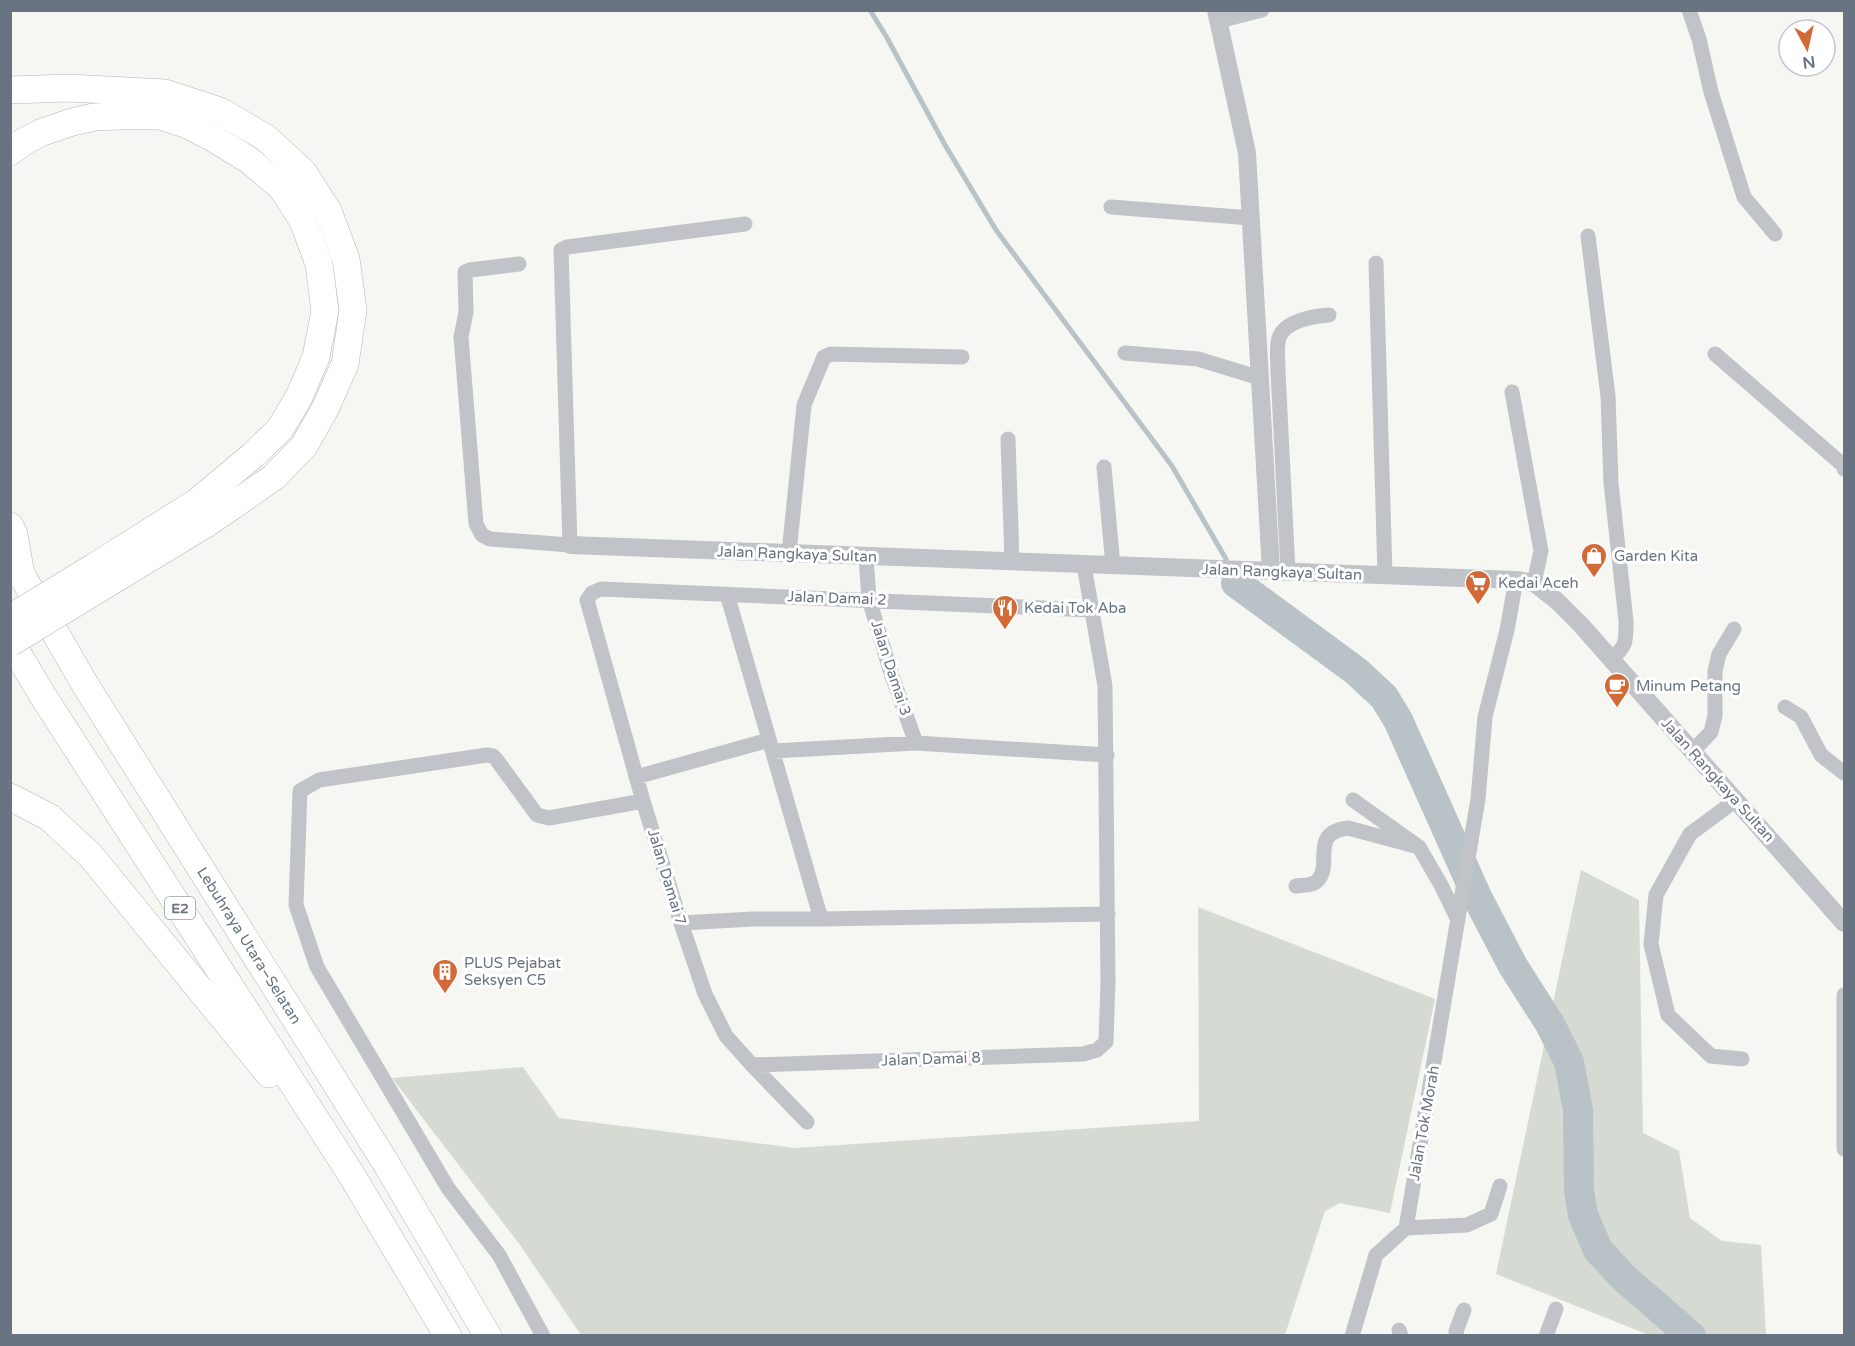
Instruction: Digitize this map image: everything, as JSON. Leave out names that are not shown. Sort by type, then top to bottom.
[{"type":"highway","points":[[10,90],[69,88],[165,93],[220,111],[266,138],[303,172],[328,211],[345,259],[353,310],[345,364],[325,409],[304,446],[274,477],[209,522],[10,618]]},
{"type":"highway","points":[[10,152],[40,133],[94,117],[160,116],[188,125],[249,160],[282,188],[303,220],[319,264],[325,311],[316,357],[299,397],[280,429],[197,502],[10,642]]},
{"type":"highway","name":"Lebuhraya Utara–Selatan","points":[[10,526],[14,535],[15,562],[86,686],[384,1160],[488,1335]]},
{"type":"highway","name":"E2","points":[[10,642],[351,1174],[448,1335]]},
{"type":"highway","points":[[10,797],[49,817],[91,856],[351,1174]]},
{"type":"street","points":[[1262,10],[1217,16],[1247,153],[1260,378],[1279,572]]},
{"type":"street","points":[[1689,10],[1699,39],[1711,92],[1744,197],[1775,234]]},
{"type":"street","points":[[1111,207],[1251,218]]},
{"type":"street","points":[[519,264],[465,272],[466,312],[461,337],[476,524],[482,535],[490,539],[570,545],[561,250],[567,247],[746,224]]},
{"type":"street","points":[[1588,236],[1608,396],[1611,483],[1626,621],[1626,642],[1622,650],[1611,659]]},
{"type":"street","points":[[1376,263],[1385,575]]},
{"type":"street","points":[[1279,572],[1279,336],[1283,330],[1309,317],[1329,315]]},
{"type":"street","points":[[1125,353],[1198,359],[1260,378]]},
{"type":"street","points":[[789,554],[804,405],[824,357],[831,354],[962,357]]},
{"type":"street","points":[[1715,354],[1845,469]]},
{"type":"street","points":[[1512,392],[1541,551],[1534,582]]},
{"type":"street","points":[[1008,439],[1012,562]]},
{"type":"street","points":[[1104,467],[1113,566]]},
{"type":"street","name":"Jalan Rangkaya Sultan","points":[[570,545],[1534,582],[1557,601],[1611,659],[1845,923]]},
{"type":"street","name":"Jalan Damai 3","points":[[866,557],[869,600],[891,674],[916,742]]},
{"type":"street","points":[[681,924],[753,919],[1108,914],[1105,686],[1084,565]]},
{"type":"street","name":"Jalan Tok Morah","points":[[1406,1228],[1478,799],[1485,717],[1503,646],[1516,580]]},
{"type":"street","name":"Jalan Damai 2","points":[[587,600],[592,593],[601,589],[1091,610]]},
{"type":"street","points":[[727,594],[821,919]]},
{"type":"street","name":"Jalan Damai 7","points":[[587,600],[643,801],[705,994],[726,1036],[807,1122]]},
{"type":"street","points":[[1693,751],[1711,732],[1714,716],[1715,671],[1719,654],[1734,629]]},
{"type":"street","points":[[1785,707],[1801,717],[1821,755],[1845,773]]},
{"type":"street","points":[[636,777],[771,746],[916,742],[1107,755]]},
{"type":"street","points":[[543,1335],[499,1255],[448,1188],[317,967],[296,905],[300,791],[319,780],[487,755],[496,759],[537,815],[549,818],[643,801]]},
{"type":"street","points":[[1353,800],[1419,847],[1458,920]]},
{"type":"street","points":[[1737,800],[1690,834],[1656,895],[1651,944],[1668,1015],[1711,1056],[1742,1059]]},
{"type":"street","points":[[1296,886],[1311,885],[1319,879],[1325,846],[1329,835],[1337,829],[1348,828],[1419,847]]},
{"type":"street","name":"Jalan Damai 8","points":[[752,1065],[1083,1054],[1097,1050],[1106,1042],[1108,914]]},
{"type":"street","points":[[1845,995],[1843,998],[1845,1149]]},
{"type":"street","points":[[1352,1335],[1376,1255],[1406,1228],[1467,1225],[1491,1214],[1500,1186]]},
{"type":"street","points":[[1546,1335],[1556,1309]]},
{"type":"street","points":[[1457,1335],[1456,1331],[1464,1310]]},
{"type":"shaded area","points":[[1581,870],[1639,900],[1643,1133],[1679,1151],[1690,1218],[1722,1241],[1761,1245],[1766,1335],[1649,1335],[1496,1274]]},
{"type":"shaded area","points":[[1198,907],[1435,999],[1390,1213],[1340,1203],[1325,1211],[1285,1335],[581,1335],[520,1245],[392,1078],[523,1067],[559,1118],[795,1148],[1199,1121]]},
{"type":"waterway","points":[[870,10],[945,145],[996,230],[1172,466],[1226,559]]},
{"type":"waterway","points":[[1236,583],[1356,671],[1384,697],[1398,720],[1478,899],[1513,966],[1550,1024],[1569,1062],[1578,1110],[1579,1191],[1583,1215],[1598,1250],[1624,1278],[1691,1336]]},
{"type":"place","name":"Garden Kita","points":[[1594,579]]},
{"type":"place","name":"Kedai Aceh","points":[[1478,606]]},
{"type":"place","name":"Kedai Tok Aba","points":[[1005,631]]},
{"type":"place","name":"Minum Petang","points":[[1617,709]]},
{"type":"place","name":"PLUS Pejabat Seksyen C5","points":[[445,995]]}]
